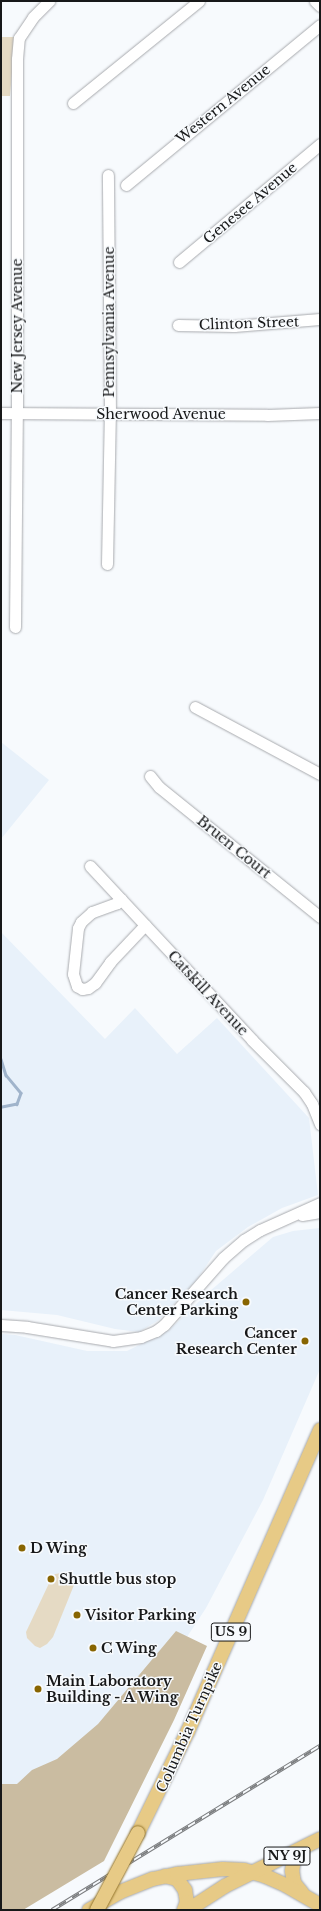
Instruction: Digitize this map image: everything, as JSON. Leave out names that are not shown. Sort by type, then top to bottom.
[{"type":"main road","name":"Columbia Turnpike","points":[[97,1910],[138,1833],[185,1737],[320,1430]]},
{"type":"main road","name":"NY 9J","points":[[254,1872],[305,1848],[320,1839]]},
{"type":"main road","points":[[305,1848],[294,1860],[292,1872],[294,1883],[306,1897]]},
{"type":"main road","points":[[88,1910],[131,1887],[165,1876],[224,1869],[254,1872],[276,1880],[320,1905]]},
{"type":"main road","points":[[188,1910],[225,1886],[254,1872]]},
{"type":"main road","points":[[165,1876],[177,1879],[185,1890],[187,1902],[184,1910]]},
{"type":"street","name":"New Jersey Avenue","points":[[15,627],[17,413],[17,59],[19,38],[26,27],[49,1]]},
{"type":"street","points":[[73,103],[199,1]]},
{"type":"street","points":[[315,1],[320,6]]},
{"type":"street","name":"Western Avenue","points":[[126,185],[320,25]]},
{"type":"street","name":"Genesee Avenue","points":[[179,262],[320,144]]},
{"type":"street","name":"Pennsylvania Avenue","points":[[107,564],[110,414],[108,175]]},
{"type":"street","name":"Clinton Street","points":[[178,325],[234,326],[320,319]]},
{"type":"street","name":"Sherwood Avenue","points":[[1,413],[267,415],[320,412]]},
{"type":"street","points":[[195,707],[320,774]]},
{"type":"street","name":"Bruen Court","points":[[150,776],[159,787],[320,917]]},
{"type":"street","name":"Catskill Avenue","points":[[90,866],[252,1040],[304,1092],[312,1104],[320,1124]]},
{"type":"street","points":[[121,900],[110,906],[92,912],[81,922],[78,928],[73,974],[77,986],[82,989],[88,988],[95,983],[110,962],[145,926]]},
{"type":"street","points":[[1,1324],[113,1341],[141,1337],[156,1331],[164,1325],[219,1263],[244,1240],[260,1230],[320,1203]]},
{"type":"street","points":[[288,1218],[320,1212]]},
{"type":"shaded area","points":[[1,37],[15,37],[10,96],[1,96]]},
{"type":"shaded area","points":[[1,742],[49,780],[1,839]]},
{"type":"shaded area","points":[[1,932],[105,1039],[135,1008],[177,1054],[217,1018],[309,1118],[318,1195],[282,1208],[248,1227],[216,1251],[198,1278],[159,1320],[139,1332],[115,1329],[57,1315],[1,1310]]},
{"type":"shaded area","points":[[320,1228],[320,1369],[263,1500],[206,1608],[86,1791],[1,1855],[1,1334],[15,1335],[87,1351],[127,1351],[169,1330],[210,1291],[273,1237],[293,1231]]},
{"type":"shaded area","points":[[55,1574],[67,1574],[72,1578],[74,1585],[53,1637],[47,1644],[40,1648],[35,1646],[27,1638],[26,1632],[52,1577]]},
{"type":"shaded area","points":[[176,1631],[207,1646],[174,1720],[104,1861],[23,1910],[1,1910],[1,1784],[17,1784],[32,1770],[57,1759],[98,1724]]},
{"type":"waterway","points":[[1,1059],[6,1075],[21,1093],[17,1104],[1,1107]]},
{"type":"railway","points":[[52,1910],[320,1746]]},
{"type":"place","name":"Cancer Research Center Parking","points":[[246,1302]]},
{"type":"place","name":"Cancer Research Center","points":[[305,1341]]},
{"type":"place","name":"D Wing","points":[[22,1548]]},
{"type":"place","name":"Shuttle bus stop","points":[[51,1579]]},
{"type":"place","name":"Visitor Parking","points":[[77,1615]]},
{"type":"place","name":"C Wing","points":[[93,1648]]},
{"type":"place","name":"Main Laboratory Building - A Wing","points":[[38,1689]]}]
